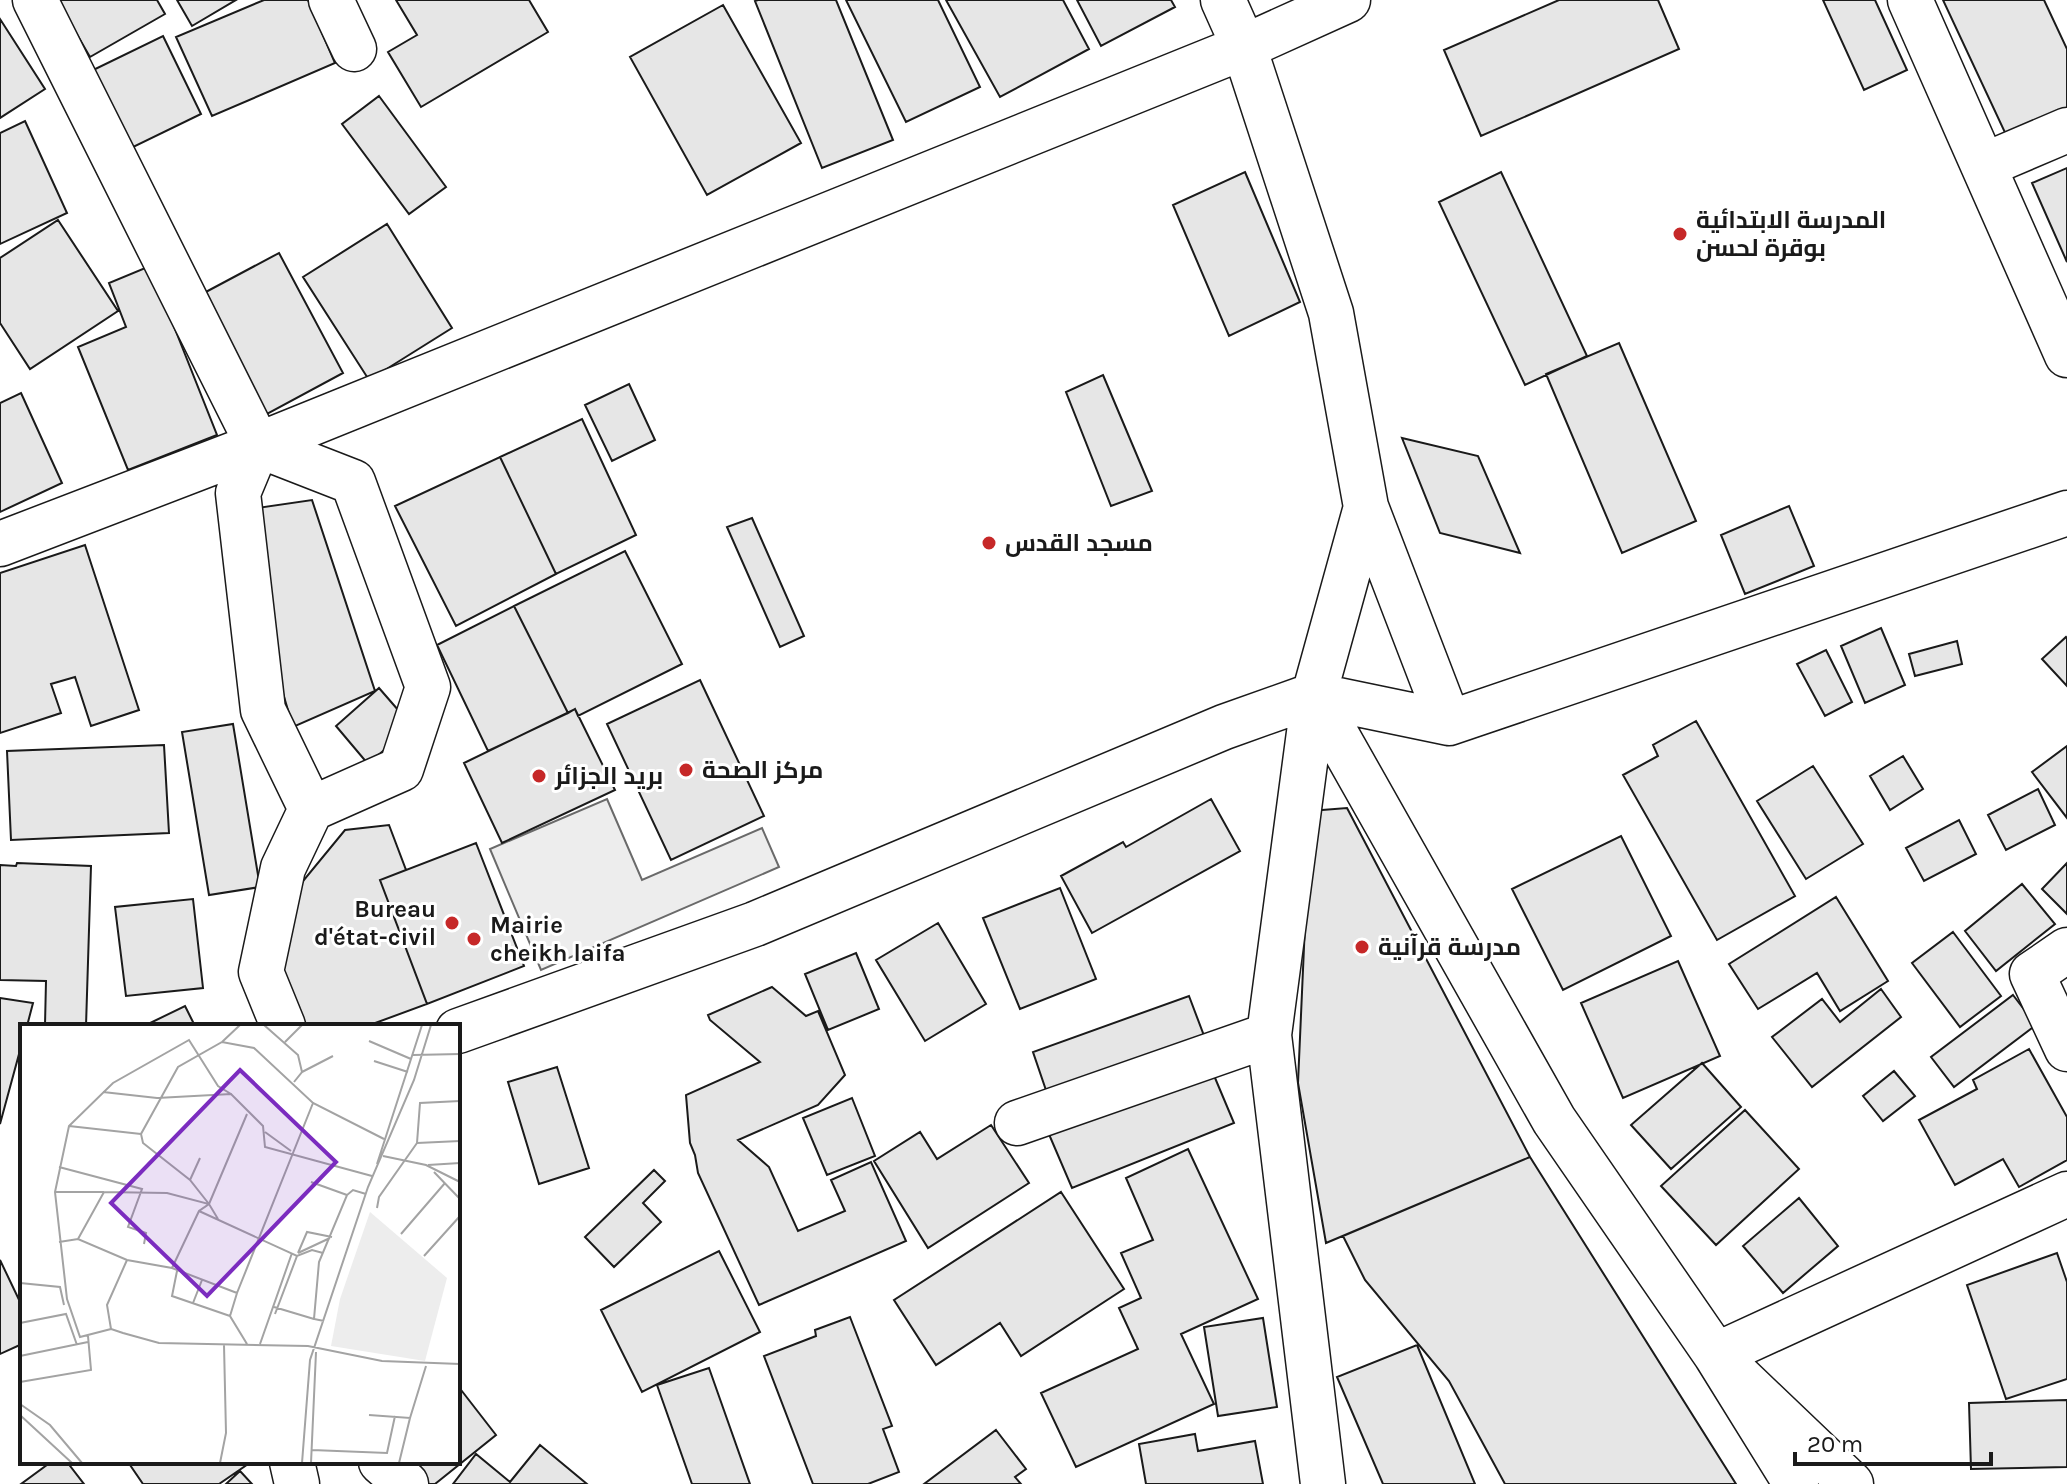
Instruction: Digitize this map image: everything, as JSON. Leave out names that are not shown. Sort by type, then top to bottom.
[{"type":"street","points":[[35,0],[258,445],[353,482],[428,687],[401,769],[311,809],[283,868],[261,972],[282,1024]]},
{"type":"street","points":[[331,0],[354,49]]},
{"type":"street","points":[[1223,0],[1244,47],[1331,313],[1366,507],[1449,723]]},
{"type":"street","points":[[0,544],[258,445],[1244,47],[1348,0]]},
{"type":"street","points":[[1910,0],[2067,355]]},
{"type":"street","points":[[1985,165],[2067,130]]},
{"type":"street","points":[[258,445],[238,493],[263,710],[311,809]]},
{"type":"street","points":[[1323,1484],[1269,1035],[1314,695],[1366,507]]},
{"type":"street","points":[[460,1030],[755,924],[1224,727],[1314,695],[1449,723],[2067,513]]},
{"type":"street","points":[[1314,695],[1554,1120],[1716,1355],[1796,1484]]},
{"type":"street","points":[[2067,950],[2032,974],[2067,1049]]},
{"type":"street","points":[[1017,1123],[1269,1035]]},
{"type":"street","points":[[1716,1355],[2067,1194]]},
{"type":"street","points":[[1716,1355],[1851,1484]]},
{"type":"street","points":[[292,1464],[297,1484]]},
{"type":"street","points":[[383,1464],[406,1484]]},
{"type":"shaded area","points":[[607,799],[642,880],[762,828],[779,867],[541,970],[490,849]]},
{"type":"building","points":[[57,0],[157,0],[165,14],[90,57]]},
{"type":"building","points":[[177,0],[236,0],[192,26]]},
{"type":"building","points":[[264,0],[308,0],[335,63],[212,116],[176,37]]},
{"type":"building","points":[[396,0],[529,0],[548,32],[421,107],[388,52],[417,35]]},
{"type":"building","points":[[836,0],[893,140],[822,168],[755,1]]},
{"type":"building","points":[[846,0],[938,0],[980,87],[906,122]]},
{"type":"building","points":[[946,0],[1063,0],[1089,49],[1000,97]]},
{"type":"building","points":[[1077,0],[1171,0],[1175,7],[1101,46]]},
{"type":"building","points":[[1559,0],[1658,0],[1679,49],[1481,136],[1444,50]]},
{"type":"building","points":[[1823,0],[1875,0],[1907,70],[1864,90]]},
{"type":"building","points":[[1943,0],[2044,0],[2067,49],[2067,112],[2008,139]]},
{"type":"building","points":[[723,5],[801,143],[707,195],[630,57]]},
{"type":"building","points":[[0,19],[45,89],[0,118]]},
{"type":"building","points":[[163,36],[201,114],[125,151],[87,73]]},
{"type":"building","points":[[379,96],[446,187],[409,214],[342,124]]},
{"type":"building","points":[[25,121],[67,213],[0,244],[0,133]]},
{"type":"building","points":[[2067,168],[2067,262],[2032,183]]},
{"type":"building","points":[[1245,172],[1300,302],[1229,336],[1173,205]]},
{"type":"building","points":[[1501,172],[1587,356],[1525,385],[1439,202]]},
{"type":"building","points":[[58,220],[118,311],[30,369],[0,323],[0,258]]},
{"type":"building","points":[[387,224],[452,328],[369,380],[303,277]]},
{"type":"building","points":[[279,253],[343,373],[267,414],[202,294]]},
{"type":"building","points":[[150,266],[217,435],[128,470],[78,347],[126,327],[109,283]]},
{"type":"building","points":[[1619,343],[1696,521],[1622,553],[1546,374]]},
{"type":"building","points":[[1103,375],[1152,491],[1111,506],[1066,392]]},
{"type":"building","points":[[629,384],[655,440],[612,461],[585,405]]},
{"type":"building","points":[[21,393],[62,483],[0,512],[0,403]]},
{"type":"building","points":[[582,419],[636,535],[556,574],[500,457]]},
{"type":"building","points":[[1402,438],[1478,456],[1520,553],[1440,533]]},
{"type":"building","points":[[500,457],[556,574],[456,626],[395,506]]},
{"type":"building","points":[[312,500],[375,691],[293,727],[263,626],[257,508]]},
{"type":"building","points":[[1789,506],[1814,566],[1745,594],[1721,535]]},
{"type":"building","points":[[752,518],[804,636],[780,647],[727,527]]},
{"type":"building","points":[[85,545],[139,710],[91,726],[75,677],[51,684],[61,713],[0,733],[0,573]]},
{"type":"building","points":[[625,551],[682,664],[578,716],[575,709],[568,713],[514,606]]},
{"type":"building","points":[[514,606],[568,713],[488,751],[437,645]]},
{"type":"building","points":[[1881,628],[1905,685],[1865,703],[1841,646]]},
{"type":"building","points":[[2067,638],[2067,686],[2042,659]]},
{"type":"building","points":[[1957,641],[1962,664],[1915,676],[1909,654]]},
{"type":"building","points":[[1826,650],[1852,702],[1825,716],[1797,664]]},
{"type":"building","name":"مركز الصحة","points":[[700,680],[764,816],[671,860],[607,724]]},
{"type":"building","points":[[379,688],[412,726],[368,764],[336,726]]},
{"type":"building","name":"بريد الجزائر","points":[[575,709],[615,790],[502,843],[464,763]]},
{"type":"building","points":[[1696,721],[1795,896],[1717,940],[1623,775],[1658,756],[1653,745]]},
{"type":"building","points":[[233,724],[260,887],[209,895],[182,732]]},
{"type":"building","points":[[164,745],[169,833],[11,840],[7,751]]},
{"type":"building","points":[[2067,746],[2067,818],[2032,772]]},
{"type":"building","points":[[1903,756],[1923,789],[1890,810],[1870,776]]},
{"type":"building","points":[[1813,766],[1863,844],[1806,879],[1757,801]]},
{"type":"building","points":[[2038,789],[2055,825],[2006,850],[1988,815]]},
{"type":"building","points":[[1211,799],[1240,851],[1092,933],[1061,876],[1123,842],[1126,847]]},
{"type":"building","name":"مدرسة قرآنية","points":[[1347,808],[1530,1157],[1326,1243],[1298,1083],[1310,811]]},
{"type":"building","points":[[1959,820],[1976,854],[1924,881],[1906,848]]},
{"type":"building","points":[[389,825],[406,870],[380,880],[427,1004],[372,1024],[295,1024],[281,991],[280,909],[345,830]]},
{"type":"building","points":[[1621,836],[1671,936],[1563,990],[1512,889]]},
{"type":"building","name":"Bureau d'état-civil","points":[[476,843],[524,966],[427,1004],[380,880]]},
{"type":"building","points":[[17,863],[91,866],[86,1024],[45,1024],[46,981],[0,980],[0,865],[16,866]]},
{"type":"building","points":[[2067,863],[2067,914],[2042,889]]},
{"type":"building","points":[[2022,884],[2055,924],[1996,971],[1965,931]]},
{"type":"building","points":[[1060,888],[1096,979],[1020,1009],[983,918]]},
{"type":"building","points":[[1836,897],[1888,981],[1840,1011],[1817,973],[1758,1009],[1729,964]]},
{"type":"building","points":[[193,899],[203,988],[126,996],[115,907]]},
{"type":"building","points":[[938,923],[986,1004],[925,1041],[876,960]]},
{"type":"building","points":[[1953,932],[2001,996],[1960,1027],[1912,963]]},
{"type":"building","points":[[856,953],[879,1009],[828,1030],[805,974]]},
{"type":"building","points":[[1678,961],[1720,1056],[1623,1098],[1581,1003]]},
{"type":"building","points":[[772,987],[806,1016],[818,1011],[845,1075],[818,1105],[738,1140],[769,1167],[798,1231],[845,1211],[831,1180],[871,1162],[906,1241],[759,1305],[698,1173],[690,1143],[686,1095],[760,1062],[708,1015]]},
{"type":"building","points":[[1881,989],[1901,1017],[1812,1087],[1772,1037],[1822,999],[1840,1022]]},
{"type":"building","points":[[2013,995],[2036,1025],[1954,1087],[1931,1057]]},
{"type":"building","points":[[1189,996],[1206,1041],[1049,1099],[1033,1052]]},
{"type":"building","points":[[0,998],[33,1003],[28,1024],[20,1024],[20,1050],[0,1124]]},
{"type":"building","points":[[185,1006],[194,1024],[148,1024]]},
{"type":"building","points":[[2029,1049],[2067,1117],[2067,1160],[2019,1187],[2003,1159],[1955,1185],[1919,1120],[1977,1089],[1973,1080]]},
{"type":"building","points":[[1702,1063],[1741,1107],[1671,1169],[1631,1125]]},
{"type":"building","points":[[1210,1066],[1234,1123],[1072,1188],[1048,1132]]},
{"type":"building","points":[[557,1067],[589,1168],[539,1184],[508,1082]]},
{"type":"building","points":[[1894,1071],[1915,1096],[1883,1121],[1863,1096]]},
{"type":"building","points":[[852,1098],[875,1156],[827,1175],[803,1118]]},
{"type":"building","points":[[1745,1110],[1799,1169],[1716,1245],[1661,1186]]},
{"type":"building","points":[[991,1125],[1029,1183],[928,1248],[874,1161],[920,1132],[937,1159]]},
{"type":"building","points":[[1188,1149],[1258,1299],[1181,1334],[1214,1404],[1076,1467],[1041,1393],[1138,1349],[1119,1308],[1141,1298],[1121,1253],[1153,1240],[1126,1178]]},
{"type":"building","points":[[1530,1157],[1736,1484],[1505,1484],[1449,1381],[1365,1280],[1343,1236]]},
{"type":"building","points":[[654,1170],[665,1181],[643,1203],[661,1222],[614,1267],[585,1237]]},
{"type":"building","points":[[1061,1192],[1124,1289],[1021,1356],[1000,1323],[936,1365],[894,1300]]},
{"type":"building","points":[[1799,1198],[1838,1246],[1783,1293],[1743,1246]]},
{"type":"building","points":[[719,1251],[760,1332],[642,1392],[601,1310]]},
{"type":"building","points":[[2057,1253],[2067,1282],[2067,1379],[2006,1399],[1967,1285]]},
{"type":"building","points":[[0,1260],[20,1302],[20,1345],[0,1354]]},
{"type":"building","points":[[850,1317],[892,1426],[883,1429],[899,1472],[868,1484],[813,1484],[764,1356],[816,1336],[815,1330]]},
{"type":"building","points":[[1263,1318],[1277,1407],[1218,1416],[1204,1327]]},
{"type":"building","points":[[1417,1345],[1475,1484],[1383,1484],[1337,1377]]},
{"type":"building","points":[[709,1368],[750,1484],[692,1484],[657,1385]]},
{"type":"building","points":[[460,1389],[496,1435],[460,1464]]},
{"type":"building","points":[[2067,1400],[2067,1467],[1971,1469],[1969,1403]]},
{"type":"building","points":[[996,1430],[1026,1469],[1015,1477],[1021,1484],[924,1484]]},
{"type":"building","points":[[1195,1434],[1198,1451],[1255,1441],[1263,1484],[1146,1484],[1139,1444]]},
{"type":"building","points":[[540,1445],[587,1484],[453,1484],[476,1454],[510,1482]]},
{"type":"building","points":[[48,1464],[69,1464],[84,1484],[21,1484]]},
{"type":"building","points":[[129,1464],[248,1464],[219,1484],[143,1484]]},
{"type":"building","points":[[408,1464],[460,1464],[435,1484],[424,1484]]},
{"type":"building","points":[[240,1471],[252,1484],[226,1484]]},
{"type":"place","name":"المدرسة الابتدائية بوقرة لحسن","points":[[1680,234]]},
{"type":"place","name":"مسجد القدس","points":[[989,543]]},
{"type":"place","name":"مركز الصحة","points":[[686,770]]},
{"type":"place","name":"بريد الجزائر","points":[[539,776]]},
{"type":"place","name":"Bureau d'état-civil","points":[[452,923]]},
{"type":"place","name":"Mairie cheikh laifa","points":[[474,939]]},
{"type":"place","name":"مدرسة قرآنية","points":[[1362,947]]}]
